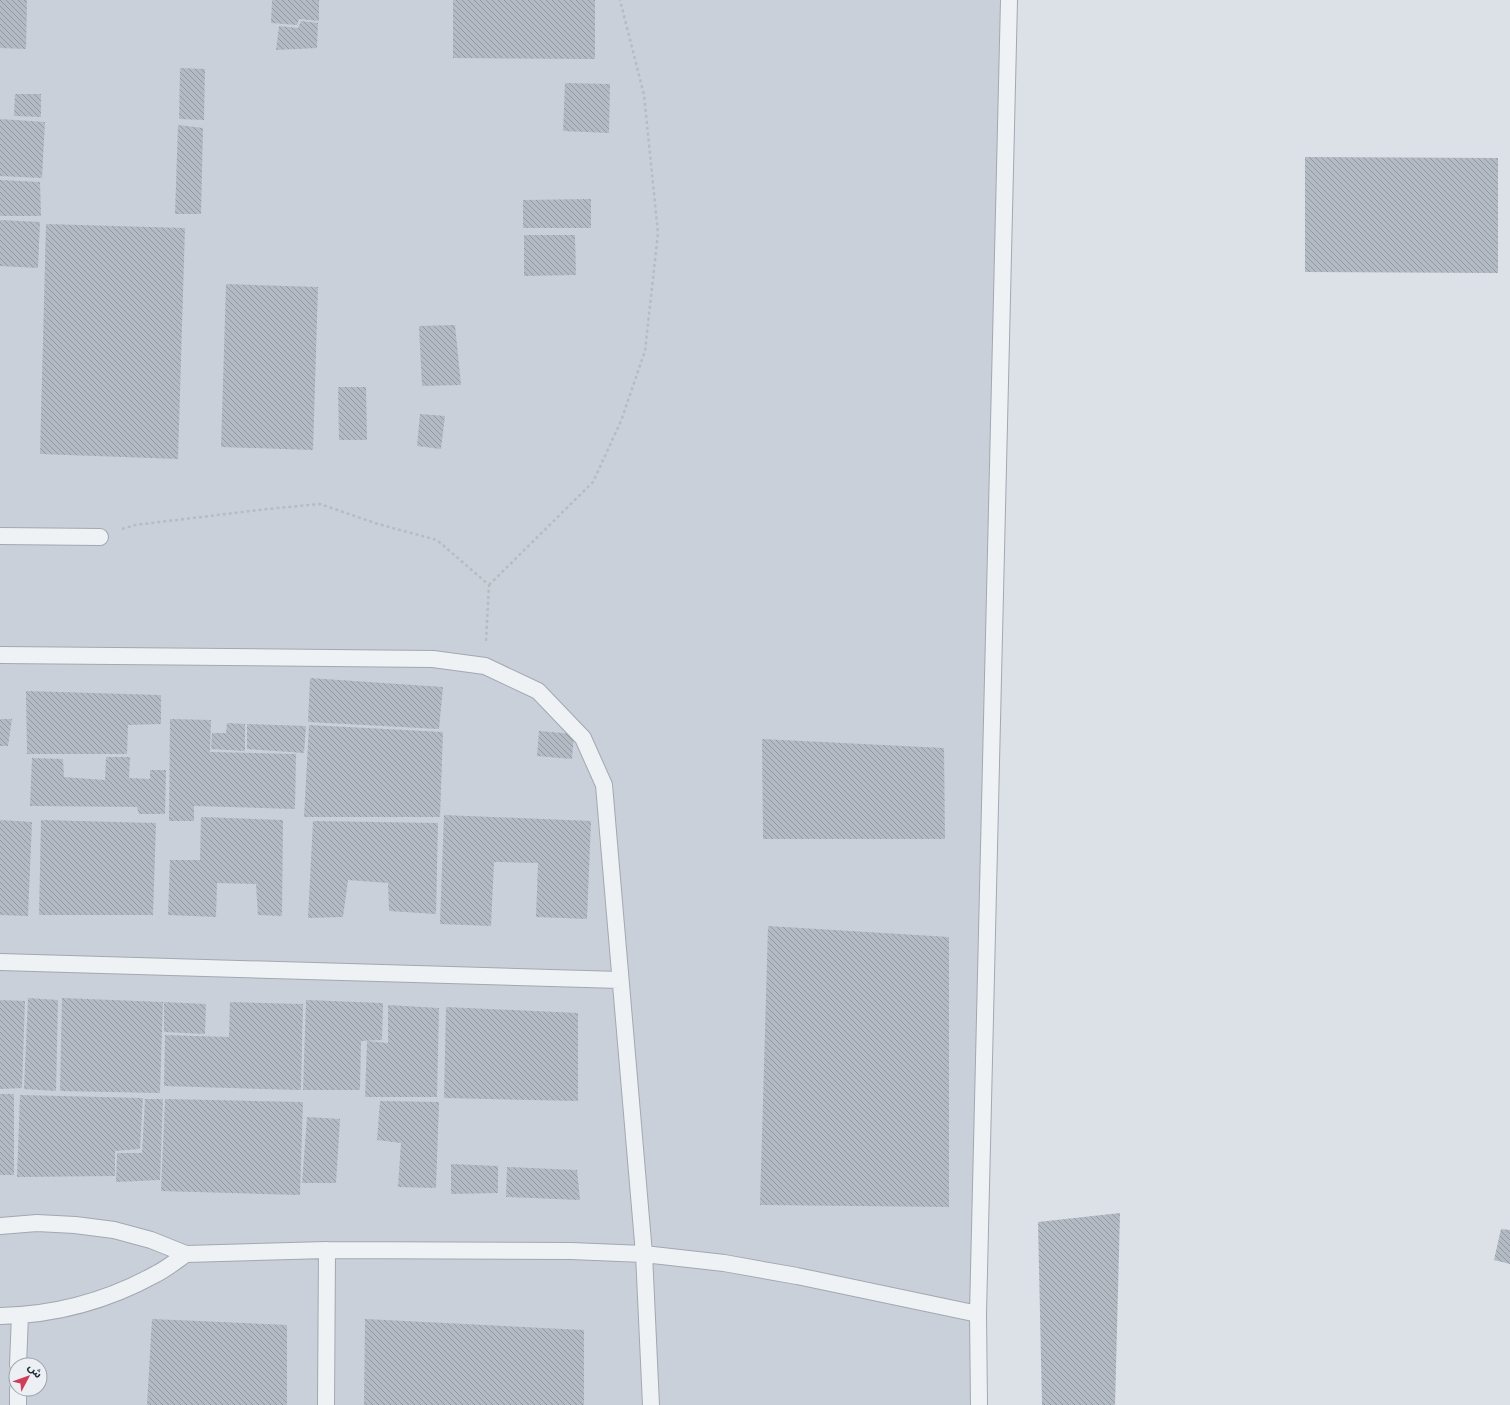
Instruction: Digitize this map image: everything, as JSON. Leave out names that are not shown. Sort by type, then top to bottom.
[{"type":"lane","points":[[979,1405],[978,1314],[1008,0]]},
{"type":"lane","points":[[0,536],[100,537]]},
{"type":"lane","points":[[0,655],[433,659],[485,666],[538,691],[583,738],[604,785],[644,1254],[651,1405]]},
{"type":"lane","points":[[0,962],[620,980]]},
{"type":"lane","points":[[0,1226],[37,1223],[76,1225],[114,1230],[151,1240],[186,1254],[328,1250],[563,1251],[644,1254],[739,1266],[798,1276],[978,1314]]},
{"type":"lane","points":[[326,1405],[328,1250]]},
{"type":"lane","points":[[0,1316],[55,1311],[90,1303],[124,1290],[157,1274],[186,1254]]},
{"type":"lane","points":[[18,1357],[20,1315]]},
{"type":"path","points":[[485,666],[489,585],[593,482],[621,421],[645,351],[658,233],[644,95],[620,0]]},
{"type":"path","points":[[100,537],[135,525],[320,504],[378,524],[437,540],[489,585]]},
{"type":"shaded area","points":[[0,0],[1008,0],[975,1405],[0,1405]]},
{"type":"building","points":[[0,0],[27,0],[26,49],[0,48]]},
{"type":"building","points":[[272,0],[319,0],[319,21],[299,19],[297,25],[271,23]]},
{"type":"building","points":[[453,0],[595,0],[595,59],[453,58]]},
{"type":"building","points":[[301,21],[318,23],[317,48],[276,50],[279,26],[298,28]]},
{"type":"building","points":[[180,68],[205,69],[204,120],[179,119]]},
{"type":"building","points":[[565,83],[610,84],[609,133],[563,131]]},
{"type":"building","points":[[15,94],[41,94],[41,117],[14,116]]},
{"type":"building","points":[[0,119],[45,122],[42,178],[0,176]]},
{"type":"building","points":[[178,125],[203,128],[201,214],[175,214]]},
{"type":"building","points":[[1305,157],[1498,158],[1498,273],[1305,272]]},
{"type":"building","points":[[0,180],[40,182],[41,216],[0,216]]},
{"type":"building","points":[[591,199],[591,228],[523,228],[523,200]]},
{"type":"building","points":[[0,220],[40,222],[38,268],[0,266]]},
{"type":"building","points":[[46,224],[185,228],[178,459],[40,454]]},
{"type":"building","points":[[524,235],[575,235],[576,275],[524,276]]},
{"type":"building","points":[[226,284],[318,287],[313,450],[221,447]]},
{"type":"building","points":[[455,325],[461,385],[422,386],[419,326]]},
{"type":"building","points":[[338,387],[366,387],[367,440],[339,440]]},
{"type":"building","points":[[420,414],[445,416],[441,449],[417,446]]},
{"type":"building","points":[[310,678],[443,687],[439,729],[308,722]]},
{"type":"building","points":[[26,691],[161,695],[161,724],[128,725],[127,754],[27,754]]},
{"type":"building","points":[[0,719],[12,719],[8,746],[0,746]]},
{"type":"building","points":[[170,719],[211,720],[210,752],[296,754],[295,809],[194,806],[194,821],[169,821]]},
{"type":"building","points":[[227,723],[245,724],[245,751],[211,749],[212,733],[226,733]]},
{"type":"building","points":[[247,724],[306,726],[304,753],[247,749]]},
{"type":"building","points":[[309,725],[443,732],[440,817],[304,817]]},
{"type":"building","points":[[539,731],[574,734],[572,759],[537,756]]},
{"type":"building","points":[[762,739],[944,748],[945,839],[763,839]]},
{"type":"building","points":[[106,757],[130,757],[129,778],[150,779],[150,770],[166,770],[165,814],[139,814],[137,807],[30,806],[32,758],[63,759],[64,777],[105,780]]},
{"type":"building","points":[[444,815],[591,821],[587,919],[536,917],[538,863],[494,862],[491,926],[440,924]]},
{"type":"building","points":[[201,817],[283,820],[282,916],[258,915],[256,884],[217,883],[216,917],[168,915],[170,860],[200,860]]},
{"type":"building","points":[[0,820],[32,822],[28,916],[0,915]]},
{"type":"building","points":[[41,820],[156,823],[153,915],[39,915]]},
{"type":"building","points":[[313,821],[438,823],[436,914],[389,911],[388,883],[348,880],[343,917],[308,918]]},
{"type":"building","points":[[768,926],[949,937],[949,1207],[760,1205]]},
{"type":"building","points":[[28,998],[58,1000],[56,1091],[24,1089]]},
{"type":"building","points":[[62,998],[163,1002],[160,1093],[60,1091]]},
{"type":"building","points":[[0,1000],[25,1001],[22,1088],[0,1089]]},
{"type":"building","points":[[306,1000],[383,1003],[382,1040],[361,1041],[360,1090],[303,1090]]},
{"type":"building","points":[[164,1002],[206,1004],[205,1034],[164,1032]]},
{"type":"building","points":[[230,1002],[303,1004],[301,1090],[164,1086],[165,1035],[229,1037]]},
{"type":"building","points":[[388,1005],[439,1008],[437,1097],[365,1097],[367,1041],[388,1043]]},
{"type":"building","points":[[446,1007],[578,1013],[578,1101],[444,1098]]},
{"type":"building","points":[[0,1094],[14,1094],[14,1175],[0,1175]]},
{"type":"building","points":[[20,1095],[143,1098],[140,1149],[115,1151],[115,1176],[17,1177]]},
{"type":"building","points":[[145,1099],[163,1099],[160,1180],[116,1182],[117,1153],[142,1153]]},
{"type":"building","points":[[165,1099],[303,1102],[300,1195],[161,1191]]},
{"type":"building","points":[[380,1101],[439,1102],[436,1188],[398,1187],[401,1143],[377,1140]]},
{"type":"building","points":[[307,1117],[340,1119],[336,1183],[302,1183]]},
{"type":"building","points":[[451,1164],[498,1166],[498,1193],[451,1194]]},
{"type":"building","points":[[507,1167],[577,1170],[580,1200],[506,1197]]},
{"type":"building","points":[[1120,1213],[1115,1405],[1042,1405],[1038,1222]]},
{"type":"building","points":[[1501,1229],[1510,1230],[1510,1264],[1494,1260]]},
{"type":"building","points":[[152,1319],[287,1325],[287,1405],[147,1405]]},
{"type":"building","points":[[365,1319],[584,1330],[584,1405],[364,1405]]}]
